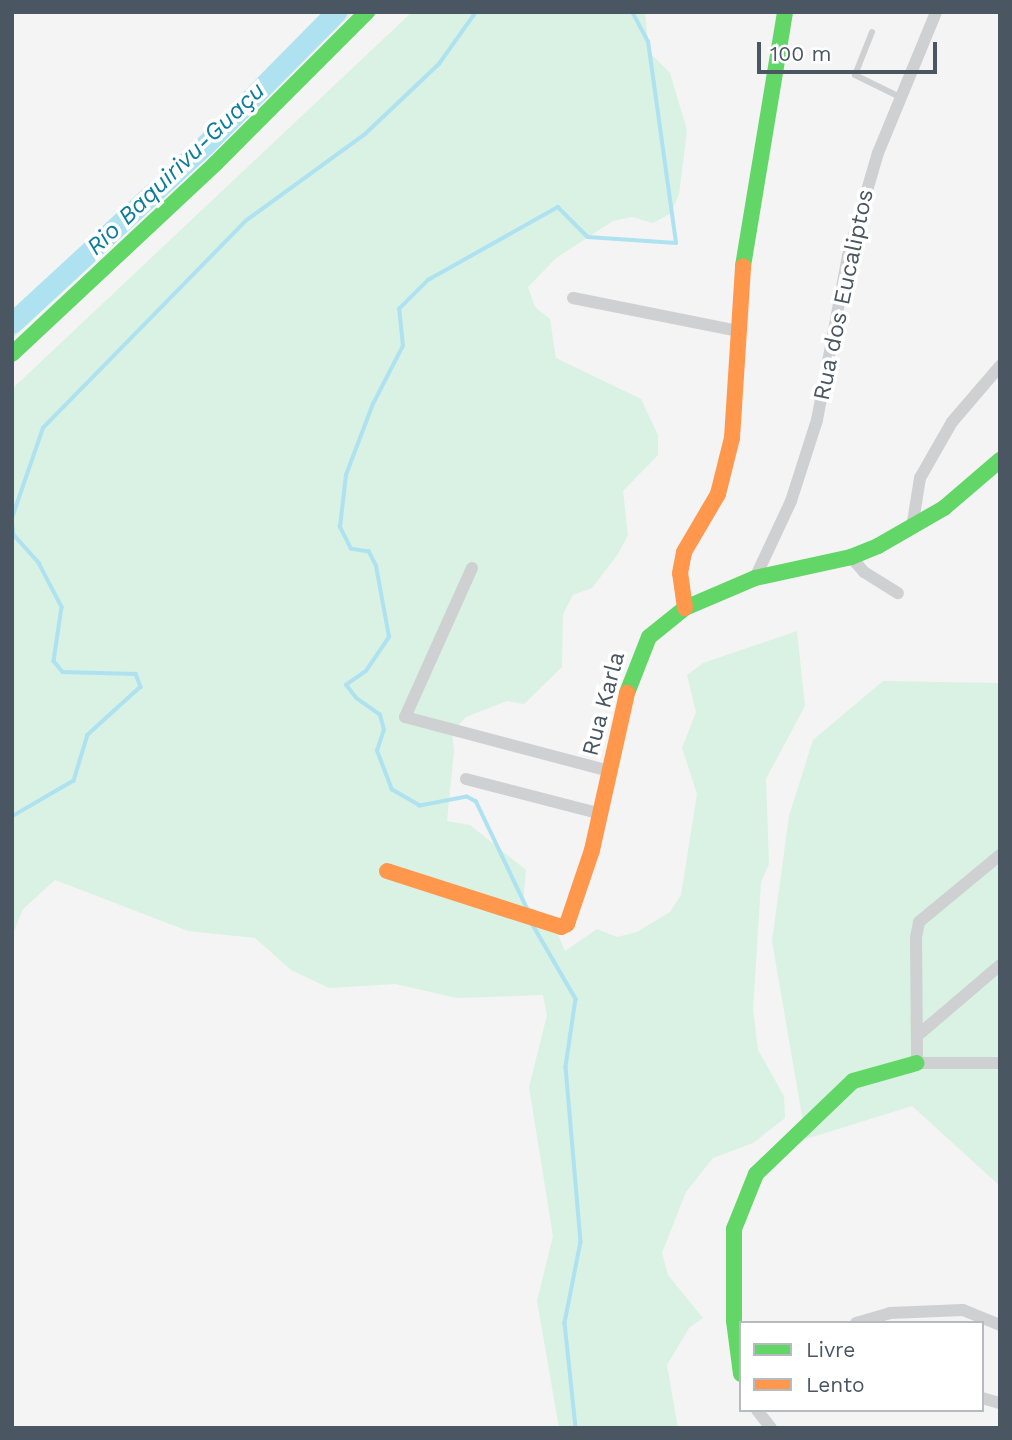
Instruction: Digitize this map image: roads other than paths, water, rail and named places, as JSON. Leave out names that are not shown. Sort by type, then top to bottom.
[{"type":"street","points":[[12,354],[216,163],[367,12]]},
{"type":"street","points":[[685,608],[680,573],[684,552],[718,494],[733,438],[738,331],[747,238],[785,12]]},
{"type":"street","name":"Rua dos Eucaliptos","points":[[755,578],[791,501],[810,442],[855,230],[900,97],[936,12]]},
{"type":"street","points":[[573,298],[738,331]]},
{"type":"street","points":[[912,528],[920,478],[952,422],[1000,366]]},
{"type":"street","name":"Rua Karla","points":[[387,871],[561,927],[569,916],[601,814],[609,771],[641,649],[663,623],[685,608],[755,578],[851,557],[912,528],[969,489],[1000,460]]},
{"type":"street","points":[[851,557],[864,572],[898,593]]},
{"type":"street","points":[[472,568],[405,717],[609,771]]},
{"type":"street","points":[[466,779],[601,814]]},
{"type":"street","points":[[917,1063],[919,922],[1000,855]]},
{"type":"street","points":[[917,1036],[1000,965]]},
{"type":"street","points":[[739,1359],[734,1321],[734,1229],[756,1174],[853,1081],[917,1063],[1000,1063]]},
{"type":"street","points":[[863,1321],[890,1313],[963,1310],[1000,1325]]},
{"type":"street","points":[[759,1412],[771,1428]]},
{"type":"lane","points":[[872,32],[855,75],[900,97]]},
{"type":"waterway","name":"Rio Baquirivu-Guaçu","points":[[12,323],[205,145],[336,12]]},
{"type":"waterway","points":[[12,518],[43,428],[247,220],[364,135],[439,64],[476,12]]},
{"type":"waterway","points":[[528,911],[476,802],[467,797],[420,806],[392,790],[377,751],[384,730],[380,715],[356,698],[346,685],[366,671],[389,637],[376,566],[369,552],[351,549],[340,527],[346,475],[373,404],[403,346],[399,309],[428,280],[558,207],[588,237],[676,243],[648,42],[632,12]]},
{"type":"waterway","points":[[12,519],[14,535],[39,563],[62,607],[54,661],[63,672],[136,674],[141,687],[88,735],[74,781],[12,817]]},
{"type":"waterway","points":[[533,925],[576,999],[566,1067],[581,1242],[565,1323],[576,1428]]}]
